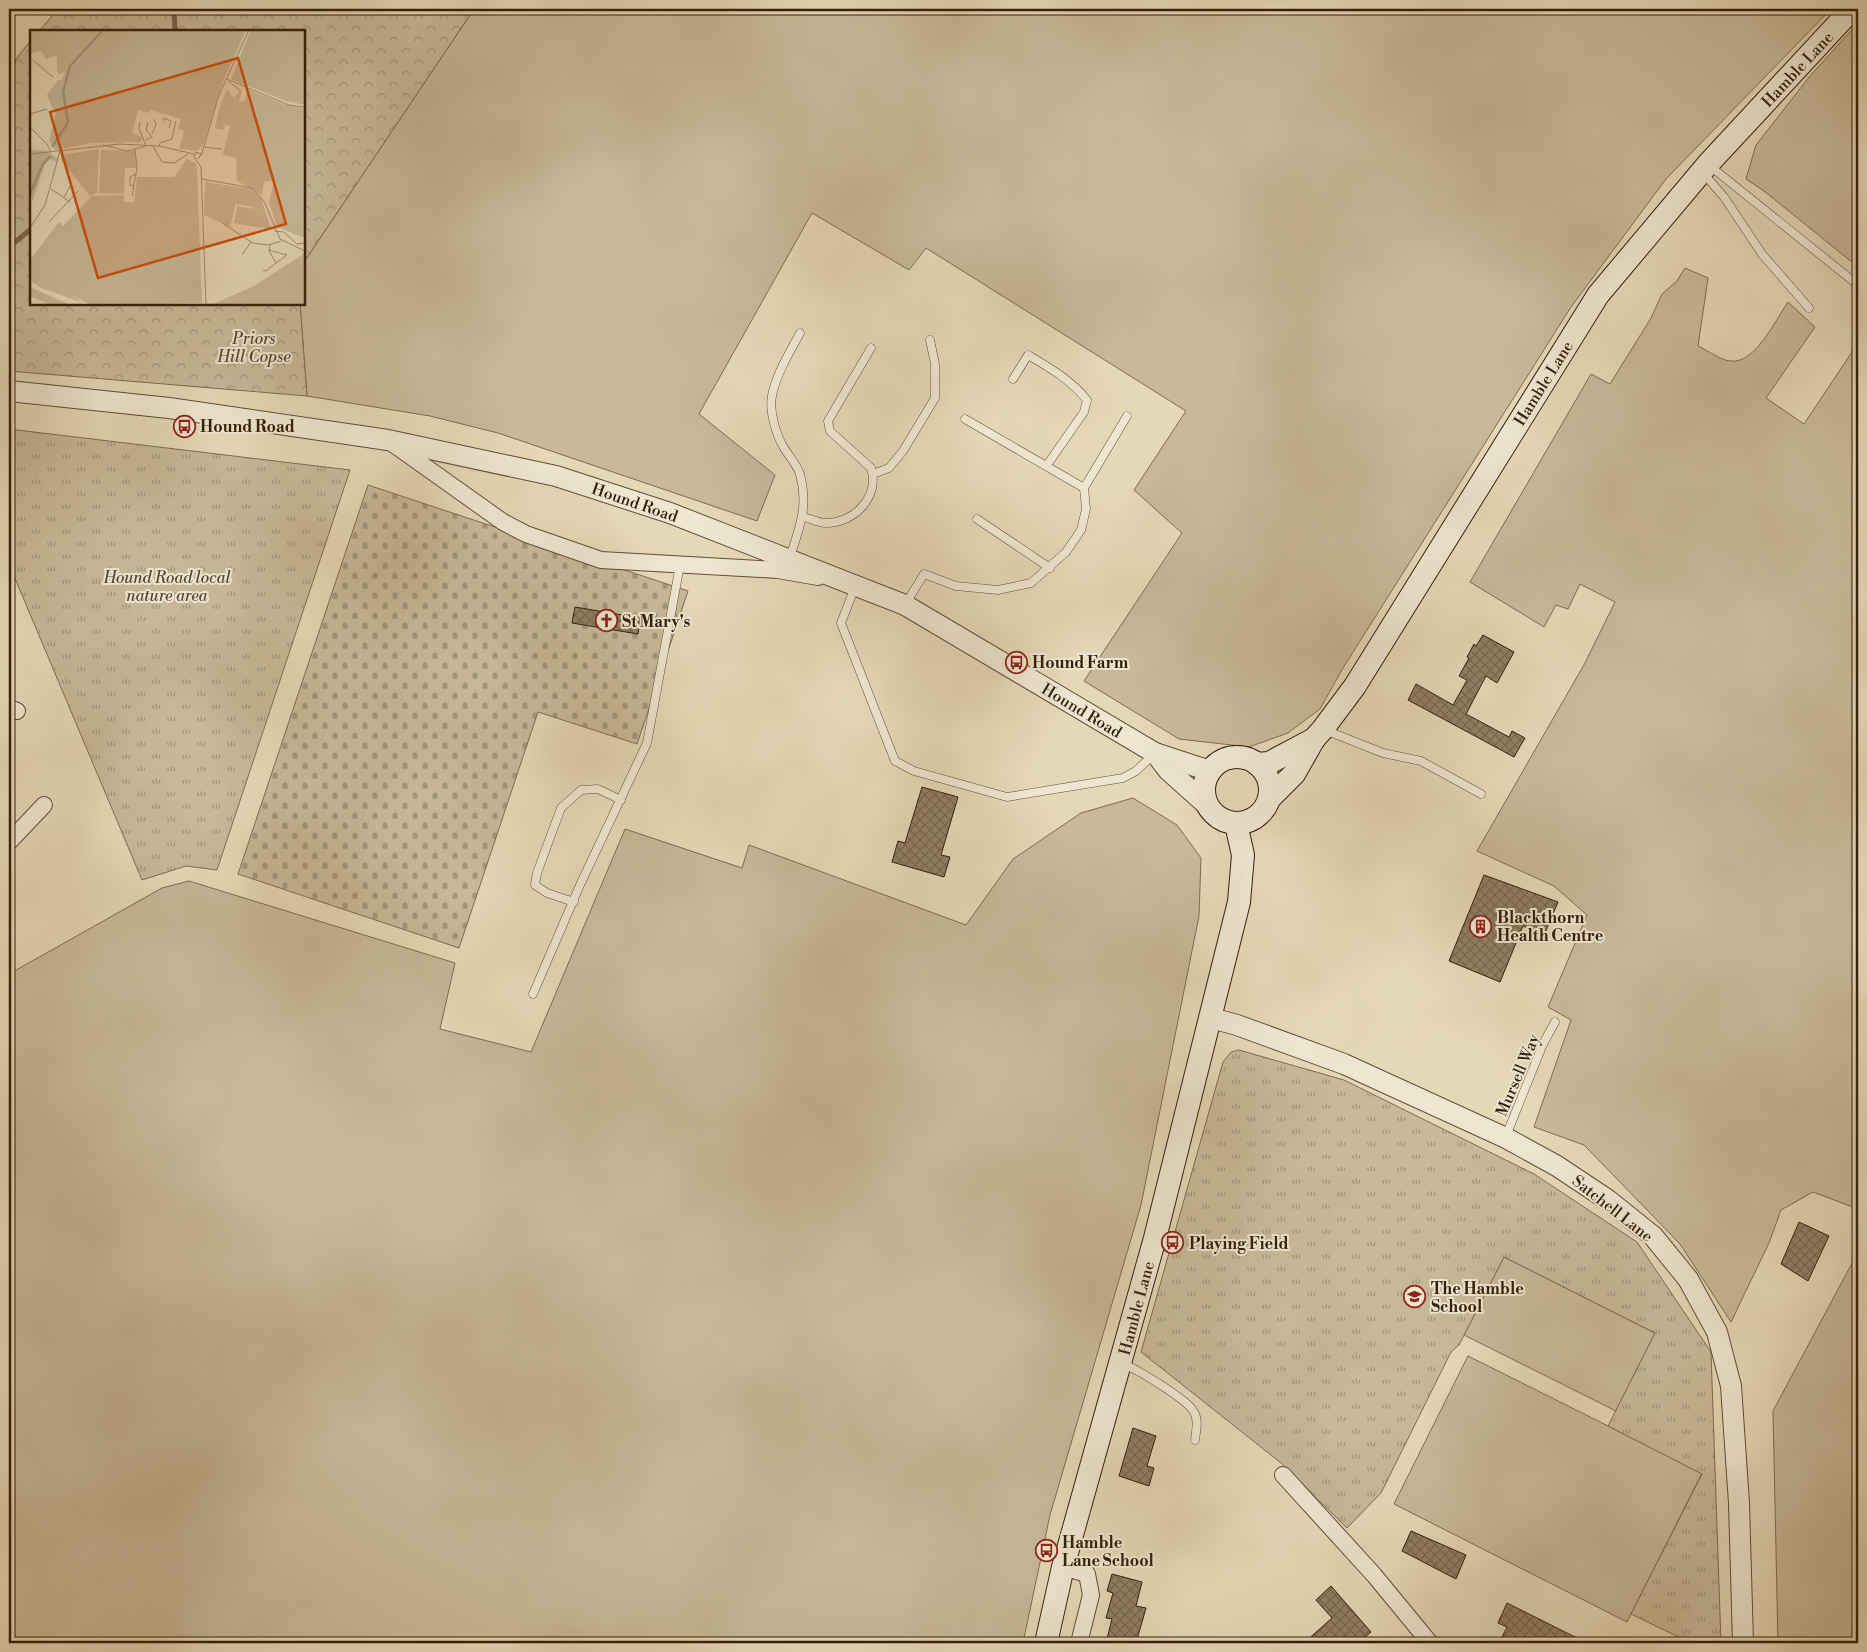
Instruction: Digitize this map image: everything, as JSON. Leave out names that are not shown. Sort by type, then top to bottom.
[{"type":"main road","name":"Hamble Lane","points":[[1257,764],[1269,763],[1318,734],[1355,686],[1598,295],[1705,168],[1852,9]]},
{"type":"main road","points":[[1269,799],[1270,788],[1267,777],[1257,764],[1245,758],[1234,757],[1223,760],[1210,771],[1204,783],[1207,805],[1214,814],[1224,821],[1236,824],[1250,820],[1260,814],[1269,799],[1294,774],[1318,734]]},
{"type":"main road","name":"Hamble Lane","points":[[1046,1643],[1063,1567],[1121,1364],[1211,1018],[1239,902],[1242,855],[1236,824]]},
{"type":"street","name":"Hound Road","points":[[9,391],[169,408],[388,440],[556,476],[670,513],[905,605],[1155,753],[1210,771]]},
{"type":"street","points":[[388,440],[503,522],[526,534],[601,560],[778,570],[848,584]]},
{"type":"street","points":[[1155,753],[1168,770],[1207,805]]},
{"type":"street","points":[[9,842],[44,805]]},
{"type":"street","name":"Satchell Lane","points":[[1211,1018],[1238,1025],[1344,1064],[1506,1138],[1557,1166],[1608,1200],[1653,1236],[1688,1279],[1717,1332],[1731,1386],[1739,1503],[1743,1643]]},
{"type":"street","points":[[1283,1475],[1374,1575],[1430,1643]]},
{"type":"street","points":[[1063,1567],[1087,1574],[1091,1594],[1079,1643]]},
{"type":"lane","points":[[1705,168],[1717,174],[1858,285]]},
{"type":"lane","points":[[1705,168],[1762,254],[1809,308]]},
{"type":"lane","points":[[789,561],[804,517],[803,488],[800,472],[783,446],[774,424],[772,397],[780,371],[800,333]]},
{"type":"lane","points":[[873,474],[889,468],[903,451],[935,398],[935,364],[930,340]]},
{"type":"lane","points":[[804,517],[825,524],[841,521],[854,515],[867,502],[873,487],[873,474],[865,461],[830,431],[828,421],[871,348]]},
{"type":"lane","points":[[1013,379],[1028,356],[1061,375],[1078,388],[1087,400],[1084,412],[1046,465]]},
{"type":"lane","points":[[905,605],[924,574],[956,586],[998,590],[1031,583],[1050,568],[1066,552],[1081,530],[1086,509],[1084,488],[1127,416]]},
{"type":"lane","points":[[965,419],[1084,488]]},
{"type":"lane","points":[[977,520],[1050,568]]},
{"type":"lane","points":[[533,994],[647,743],[680,564]]},
{"type":"lane","points":[[848,584],[841,623],[895,761],[914,771],[1007,797],[1123,778],[1136,772],[1155,753]]},
{"type":"lane","points":[[1318,734],[1383,753],[1421,761],[1481,794]]},
{"type":"lane","points":[[574,902],[547,893],[535,885],[537,873],[561,808],[581,790],[598,789],[621,800]]},
{"type":"lane","name":"Mursell Way","points":[[1506,1138],[1544,1044],[1555,1022]]},
{"type":"lane","points":[[1121,1364],[1132,1368],[1191,1408],[1197,1420],[1195,1440]]},
{"type":"green space","points":[[58,9],[474,9],[305,261],[305,30],[40,30]]},
{"type":"green space","points":[[474,9],[1831,9],[1666,179],[1571,307],[1343,668],[1320,709],[1288,733],[1249,747],[1179,739],[1084,681],[1182,533],[1134,490],[1186,411],[926,248],[909,270],[812,213],[699,414],[775,475],[757,521],[498,433],[430,416],[307,396],[300,305],[305,305],[305,261]]},
{"type":"green space","points":[[1858,23],[1858,267],[1764,191],[1746,179],[1756,145],[1810,76]]},
{"type":"green space","name":"Priors Hill Copse","points":[[30,41],[30,305],[300,305],[307,396],[9,371],[9,80],[16,59]]},
{"type":"green space","points":[[1685,268],[1708,278],[1698,346],[1722,359],[1730,361],[1739,360],[1748,356],[1764,339],[1788,302],[1815,327],[1766,398],[1804,424],[1852,352],[1854,326],[1858,322],[1858,1209],[1813,1192],[1781,1210],[1769,1243],[1731,1322],[1680,1244],[1584,1145],[1534,1127],[1571,1020],[1548,1007],[1587,915],[1554,886],[1477,851],[1585,663],[1615,602],[1580,584],[1568,609],[1556,605],[1544,627],[1470,582],[1591,374],[1610,384],[1651,318],[1662,294],[1677,281]]},
{"type":"green space","name":"Hound Road local nature area","points":[[9,429],[350,470],[217,870],[186,866],[142,880],[9,564]]},
{"type":"green space","points":[[368,485],[688,591],[637,744],[538,712],[459,948],[238,874]]},
{"type":"green space","points":[[1133,798],[1177,825],[1201,858],[1199,916],[1141,1205],[1050,1515],[1023,1643],[9,1643],[9,974],[162,888],[189,881],[455,963],[440,1029],[531,1052],[625,829],[742,868],[749,845],[966,925],[1013,859],[1081,813]]},
{"type":"green space","points":[[1239,1050],[1344,1080],[1534,1174],[1637,1242],[1711,1352],[1721,1643],[1691,1643],[1631,1614],[1702,1474],[1608,1426],[1655,1333],[1504,1257],[1459,1345],[1451,1352],[1381,1493],[1347,1528],[1281,1463],[1141,1352],[1223,1062],[1231,1052]]},
{"type":"green space","points":[[1858,1252],[1858,1643],[1778,1643],[1773,1411]]},
{"type":"green space","points":[[1504,1257],[1655,1333],[1616,1411],[1464,1335]]},
{"type":"green space","points":[[1468,1356],[1702,1473],[1627,1622],[1394,1504]]},
{"type":"building","name":"St Mary's","points":[[575,607],[640,618],[638,634],[572,623]]},
{"type":"building","points":[[1483,635],[1514,652],[1497,683],[1486,676],[1466,714],[1509,737],[1512,731],[1525,738],[1514,757],[1408,700],[1416,684],[1453,705],[1467,680],[1459,676],[1469,658],[1467,657],[1474,644],[1476,646]]},
{"type":"building","points":[[922,787],[958,797],[941,855],[950,857],[944,877],[892,862],[898,841],[905,843]]},
{"type":"building","name":"Blackthorn Health Centre","points":[[1484,875],[1558,902],[1544,935],[1523,926],[1500,982],[1449,961]]},
{"type":"building","points":[[1799,1222],[1829,1236],[1808,1281],[1781,1264]]},
{"type":"building","points":[[1133,1428],[1156,1436],[1147,1466],[1154,1468],[1149,1486],[1119,1476]]},
{"type":"building","points":[[1411,1531],[1466,1555],[1456,1579],[1402,1551]]},
{"type":"building","points":[[1112,1574],[1142,1582],[1136,1606],[1146,1608],[1136,1643],[1106,1643],[1112,1619],[1106,1618],[1113,1593],[1107,1591]]},
{"type":"building","points":[[1331,1586],[1371,1632],[1358,1643],[1304,1643],[1332,1618],[1316,1600]]},
{"type":"building","points":[[1507,1603],[1587,1643],[1499,1643],[1507,1627],[1498,1623]]},
{"type":"waterway","points":[[174,9],[175,30]]},
{"type":"waterway","points":[[9,247],[30,230]]},
{"type":"place","name":"Hound Road","points":[[184,426]]},
{"type":"place","name":"St Mary's","points":[[606,621]]},
{"type":"place","name":"Hound Farm","points":[[1016,662]]},
{"type":"place","name":"Blackthorn Health Centre","points":[[1481,926]]},
{"type":"place","name":"Playing Field","points":[[1173,1243]]},
{"type":"place","name":"The Hamble School","points":[[1415,1297]]},
{"type":"place","name":"Hamble Lane School","points":[[1046,1551]]}]
